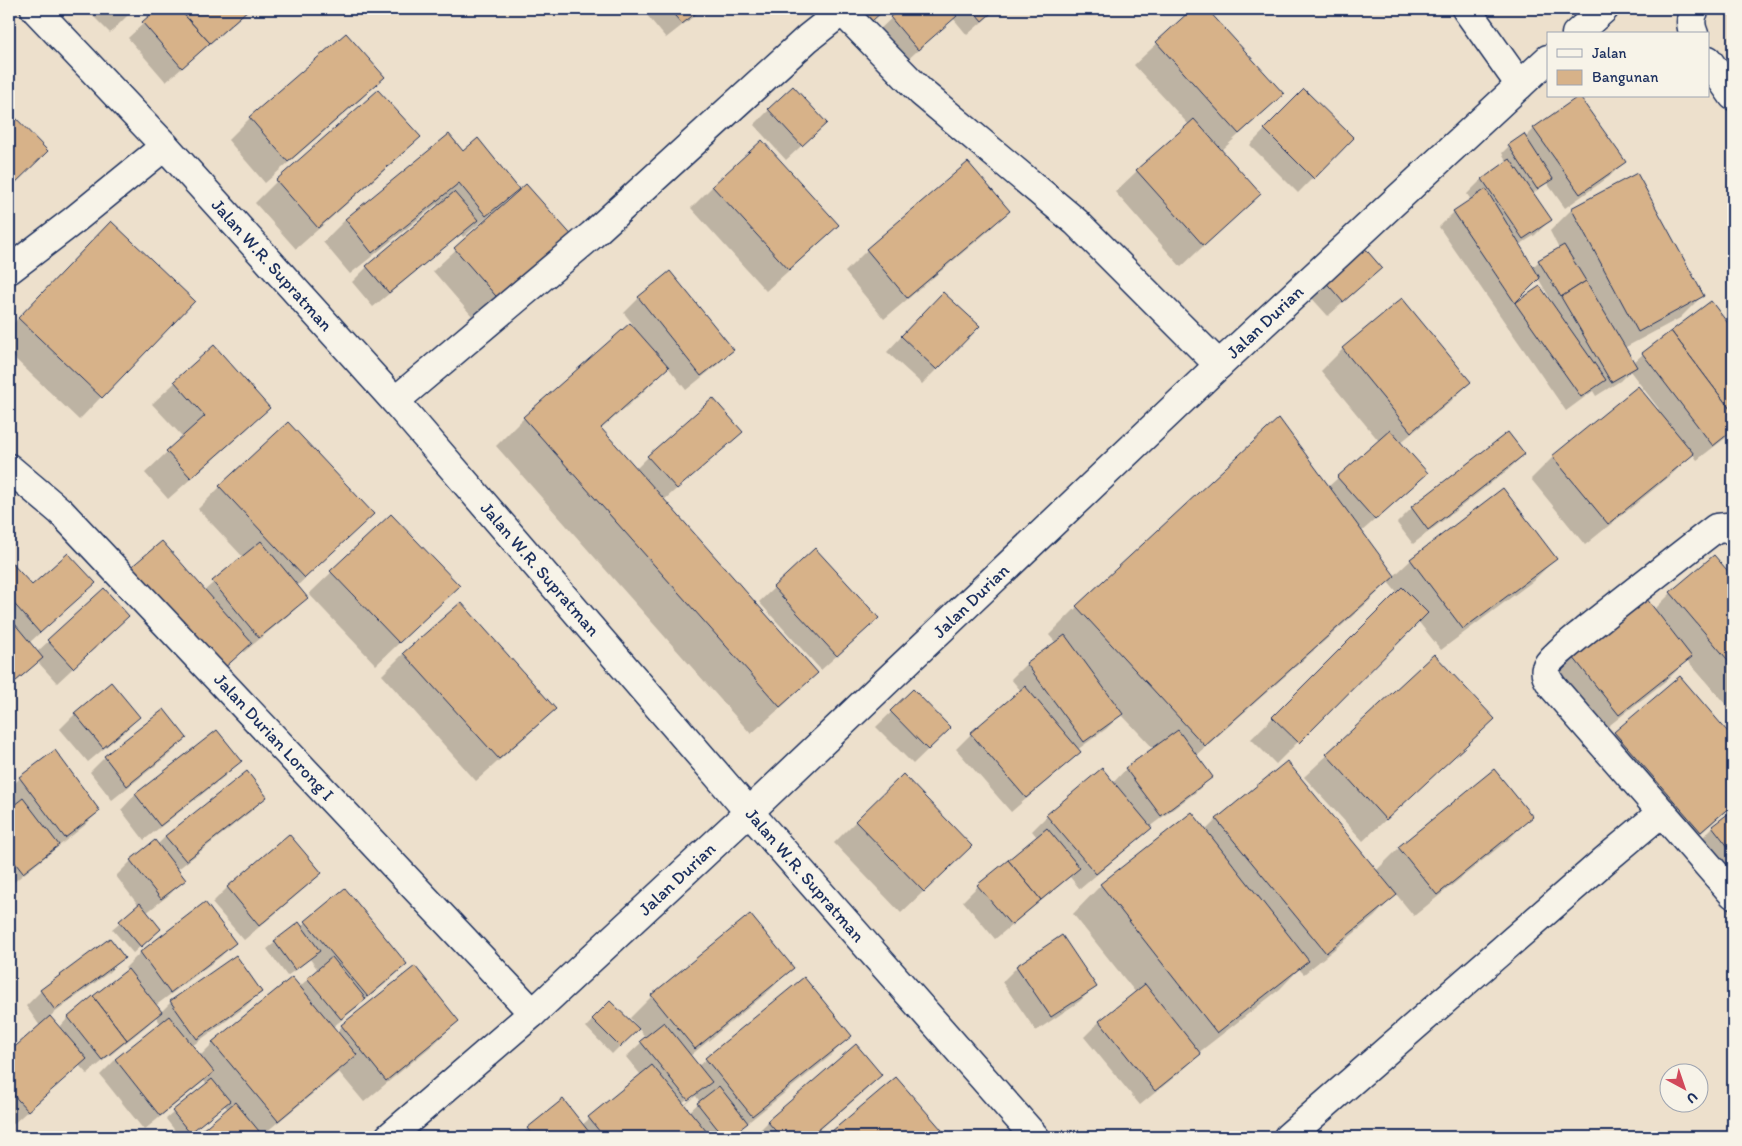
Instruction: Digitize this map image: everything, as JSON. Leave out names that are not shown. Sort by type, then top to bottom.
[{"type":"street","name":"Jalan W.R. Supratman","points":[[35,9],[165,146],[395,401],[749,812],[1035,1137]]},
{"type":"street","points":[[1466,9],[1520,85]]},
{"type":"street","points":[[1578,32],[1604,9]]},
{"type":"street","points":[[1693,32],[1691,27],[1693,13],[1696,9]]},
{"type":"street","points":[[395,401],[592,235],[841,10],[921,92],[1076,222],[1219,365]]},
{"type":"street","name":"Jalan Durian","points":[[389,1137],[533,1013],[749,812],[1219,365],[1547,60]]},
{"type":"street","points":[[1710,63],[1733,96]]},
{"type":"street","points":[[9,270],[165,146]]},
{"type":"street","name":"Jalan Durian Lorong I","points":[[9,468],[61,512],[533,1013]]},
{"type":"street","points":[[1733,531],[1727,527],[1716,528],[1661,569],[1568,645],[1550,662],[1546,669],[1546,678],[1552,686],[1733,894]]},
{"type":"street","points":[[1288,1137],[1597,866],[1662,812]]},
{"type":"building","points":[[157,9],[179,9],[210,43],[182,68],[142,22]]},
{"type":"building","points":[[179,9],[249,9],[210,43]]},
{"type":"building","points":[[669,9],[701,9],[682,24]]},
{"type":"building","points":[[859,9],[885,9],[871,22]]},
{"type":"building","points":[[899,9],[950,9],[957,16],[918,50],[890,17]]},
{"type":"building","points":[[972,9],[996,9],[982,21]]},
{"type":"building","points":[[1192,9],[1207,9],[1284,94],[1239,134],[1156,42]]},
{"type":"building","points":[[346,33],[385,77],[288,162],[249,117]]},
{"type":"building","points":[[793,86],[827,123],[802,146],[768,109]]},
{"type":"building","points":[[1304,89],[1354,138],[1314,179],[1264,129]]},
{"type":"building","points":[[378,90],[421,137],[318,228],[276,180]]},
{"type":"building","points":[[1576,98],[1580,98],[1626,162],[1580,194],[1533,128]]},
{"type":"building","points":[[9,111],[48,151],[9,189]]},
{"type":"building","points":[[1194,119],[1261,194],[1204,246],[1136,170]]},
{"type":"building","points":[[449,134],[463,151],[478,138],[519,189],[486,216],[459,183],[372,253],[345,219]]},
{"type":"building","points":[[1524,134],[1553,179],[1537,189],[1508,145]]},
{"type":"building","points":[[762,140],[839,225],[789,270],[712,186]]},
{"type":"building","points":[[1510,159],[1552,220],[1523,239],[1482,179]]},
{"type":"building","points":[[968,162],[1010,211],[907,298],[866,249]]},
{"type":"building","points":[[1637,173],[1704,296],[1638,332],[1571,208]]},
{"type":"building","points":[[526,184],[575,239],[502,303],[454,248]]},
{"type":"building","points":[[1486,189],[1540,278],[1515,303],[1453,211]]},
{"type":"building","points":[[454,192],[478,220],[389,293],[366,266]]},
{"type":"building","points":[[111,221],[195,301],[102,398],[18,318]]},
{"type":"building","points":[[1362,245],[1382,268],[1343,302],[1323,279]]},
{"type":"building","points":[[1564,245],[1586,281],[1561,297],[1538,260]]},
{"type":"building","points":[[670,271],[734,350],[701,376],[638,297]]},
{"type":"building","points":[[1586,281],[1637,367],[1611,382],[1561,297]]},
{"type":"building","points":[[1540,286],[1606,380],[1581,397],[1515,303]]},
{"type":"building","points":[[943,292],[980,326],[937,370],[901,336]]},
{"type":"building","points":[[1402,298],[1471,382],[1411,432],[1342,348]]},
{"type":"building","points":[[1711,301],[1733,330],[1733,413],[1671,331]]},
{"type":"building","points":[[630,323],[669,367],[601,428],[818,673],[780,707],[523,417]]},
{"type":"building","points":[[1671,331],[1733,413],[1733,430],[1713,446],[1642,353]]},
{"type":"building","points":[[214,345],[270,408],[191,478],[166,451],[205,416],[174,381]]},
{"type":"building","points":[[1638,386],[1694,454],[1608,524],[1552,456]]},
{"type":"building","points":[[713,398],[743,432],[677,489],[647,456]]},
{"type":"building","points":[[1279,418],[1395,576],[1205,746],[1076,606]]},
{"type":"building","points":[[288,422],[374,514],[305,578],[219,486]]},
{"type":"building","points":[[1390,430],[1428,473],[1375,520],[1337,477]]},
{"type":"building","points":[[1508,432],[1525,454],[1428,530],[1411,507]]},
{"type":"building","points":[[1503,488],[1557,559],[1463,629],[1410,559]]},
{"type":"building","points":[[391,514],[460,586],[399,643],[330,571]]},
{"type":"building","points":[[162,541],[252,643],[221,671],[130,568]]},
{"type":"building","points":[[261,541],[308,598],[259,638],[212,581]]},
{"type":"building","points":[[815,548],[879,618],[837,656],[773,587]]},
{"type":"building","points":[[68,553],[96,583],[40,633],[9,598],[9,560],[32,585]]},
{"type":"building","points":[[1714,555],[1733,577],[1733,666],[1670,592]]},
{"type":"building","points":[[1402,587],[1428,613],[1299,743],[1272,717]]},
{"type":"building","points":[[104,588],[129,616],[73,668],[47,640]]},
{"type":"building","points":[[1643,594],[1692,657],[1619,715],[1569,652]]},
{"type":"building","points":[[461,602],[556,709],[499,759],[403,653]]},
{"type":"building","points":[[9,617],[43,658],[9,687]]},
{"type":"building","points":[[1065,635],[1123,714],[1084,742],[1026,663]]},
{"type":"building","points":[[1434,654],[1495,719],[1386,820],[1326,754]]},
{"type":"building","points":[[1680,676],[1733,738],[1733,804],[1701,832],[1614,732]]},
{"type":"building","points":[[111,682],[140,717],[103,748],[74,713]]},
{"type":"building","points":[[1025,686],[1081,752],[1026,798],[970,733]]},
{"type":"building","points":[[913,689],[951,728],[928,750],[890,711]]},
{"type":"building","points":[[164,709],[187,738],[127,786],[104,756]]},
{"type":"building","points":[[217,730],[242,761],[160,826],[135,794]]},
{"type":"building","points":[[1178,730],[1213,777],[1161,816],[1125,768]]},
{"type":"building","points":[[55,750],[100,811],[65,838],[19,777]]},
{"type":"building","points":[[1287,761],[1397,895],[1326,953],[1216,819]]},
{"type":"building","points":[[1102,768],[1152,828],[1096,874],[1046,815]]},
{"type":"building","points":[[1494,769],[1533,817],[1437,895],[1398,847]]},
{"type":"building","points":[[247,771],[267,797],[186,861],[165,836]]},
{"type":"building","points":[[903,774],[972,846],[924,892],[855,821]]},
{"type":"building","points":[[23,798],[59,845],[23,873],[9,855],[9,809]]},
{"type":"building","points":[[1733,810],[1733,853],[1712,826]]},
{"type":"building","points":[[1192,812],[1309,961],[1217,1033],[1100,884]]},
{"type":"building","points":[[1047,828],[1080,868],[1041,900],[1008,860]]},
{"type":"building","points":[[289,834],[322,873],[259,926],[227,887]]},
{"type":"building","points":[[155,840],[186,880],[161,899],[130,860]]},
{"type":"building","points":[[1008,860],[1041,900],[1011,925],[977,885]]},
{"type":"building","points":[[345,888],[407,964],[368,997],[305,921]]},
{"type":"building","points":[[205,902],[236,943],[170,993],[140,952]]},
{"type":"building","points":[[140,903],[161,929],[141,947],[119,921]]},
{"type":"building","points":[[750,914],[794,968],[695,1049],[651,995]]},
{"type":"building","points":[[299,922],[320,951],[295,970],[274,941]]},
{"type":"building","points":[[1062,935],[1097,987],[1051,1017],[1016,966]]},
{"type":"building","points":[[110,938],[125,958],[55,1010],[40,990]]},
{"type":"building","points":[[236,955],[262,992],[197,1039],[170,1001]]},
{"type":"building","points":[[332,957],[366,999],[341,1019],[307,978]]},
{"type":"building","points":[[415,966],[459,1021],[386,1081],[341,1025]]},
{"type":"building","points":[[128,969],[162,1012],[127,1040],[93,996]]},
{"type":"building","points":[[292,977],[357,1055],[278,1121],[212,1042]]},
{"type":"building","points":[[804,977],[852,1036],[752,1116],[705,1058]]},
{"type":"building","points":[[1145,984],[1201,1054],[1155,1091],[1099,1021]]},
{"type":"building","points":[[93,996],[127,1040],[102,1060],[68,1017]]},
{"type":"building","points":[[610,1001],[639,1029],[620,1047],[592,1019]]},
{"type":"building","points":[[50,1016],[87,1059],[28,1111],[9,1090],[9,1052]]},
{"type":"building","points":[[169,1016],[214,1072],[160,1116],[115,1059]]},
{"type":"building","points":[[664,1022],[712,1082],[688,1100],[640,1041]]},
{"type":"building","points":[[856,1044],[882,1075],[810,1137],[781,1137],[767,1121]]},
{"type":"building","points":[[652,1065],[707,1132],[701,1137],[604,1137],[588,1117]]},
{"type":"building","points":[[896,1077],[948,1137],[825,1137]]},
{"type":"building","points":[[212,1079],[230,1101],[190,1133],[172,1111]]},
{"type":"building","points":[[719,1086],[748,1123],[730,1137],[724,1137],[697,1103]]},
{"type":"building","points":[[563,1099],[593,1137],[534,1137],[527,1128]]},
{"type":"building","points":[[235,1102],[259,1131],[252,1137],[194,1137]]}]
